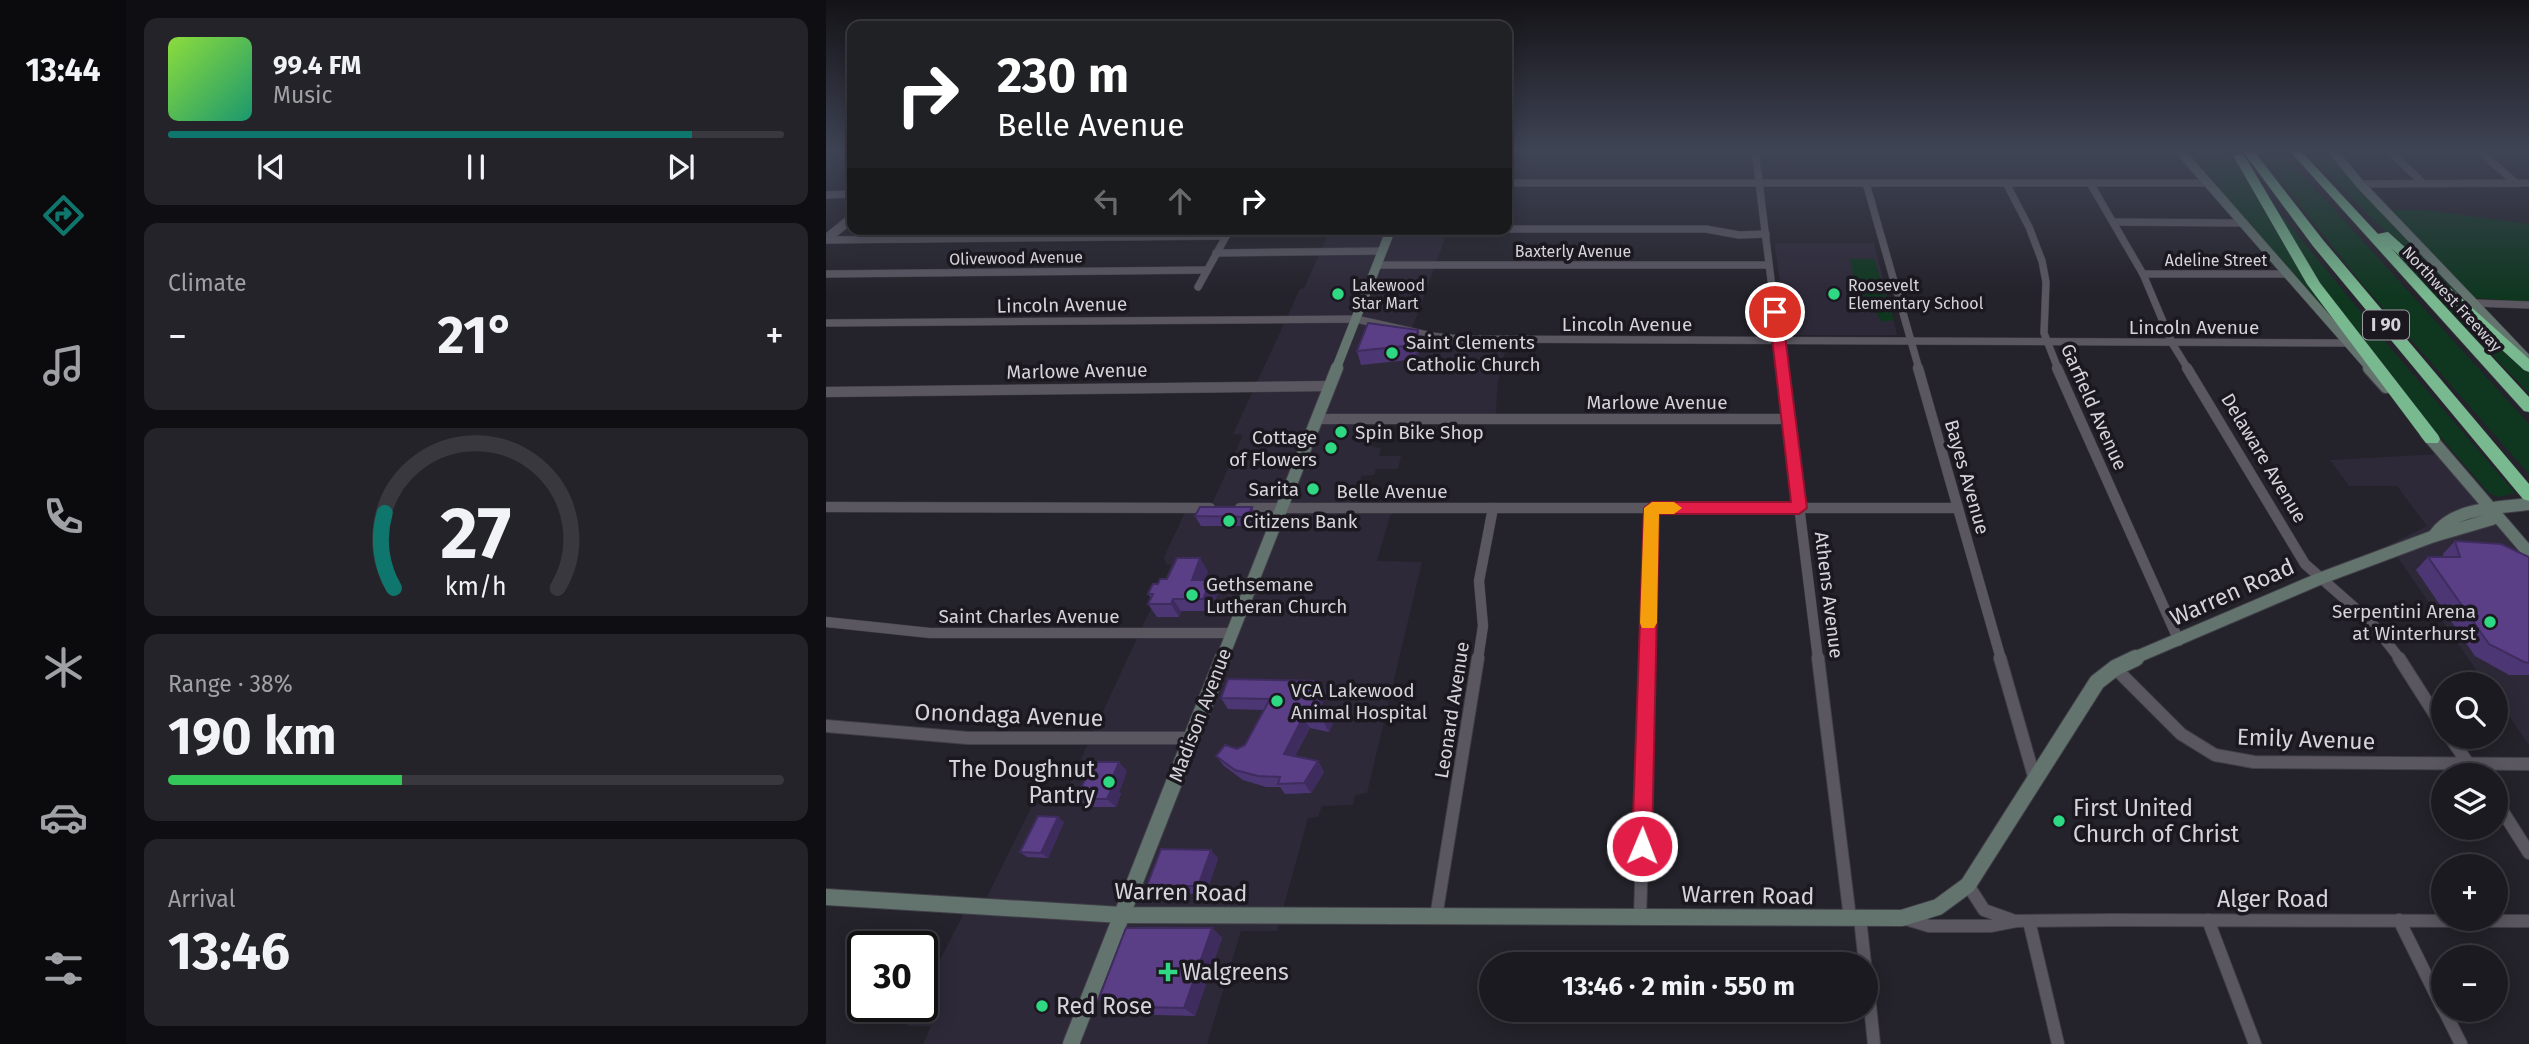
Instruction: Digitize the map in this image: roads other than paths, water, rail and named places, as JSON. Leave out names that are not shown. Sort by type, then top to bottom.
[{"type":"highway","points":[[2265,199],[2314,284],[2432,439]]},
{"type":"highway","name":"I 90","points":[[2285,199],[2318,243],[2529,495]]},
{"type":"highway","name":"Northwest Freeway","points":[[2338,199],[2529,407]]},
{"type":"highway","points":[[2348,199],[2529,367]]},
{"type":"main road","points":[[2222,199],[2529,553]]},
{"type":"main road","points":[[2374,199],[2529,361]]},
{"type":"main road","name":"Madison Avenue","points":[[1071,1044],[1389,235]]},
{"type":"main road","name":"Warren Road","points":[[826,897],[1121,915],[1902,918],[1937,909],[1956,897],[1968,885],[2097,682],[2115,668],[2319,579],[2434,536],[2440,526],[2480,509],[2529,504]]},
{"type":"street","name":"Athens Avenue","points":[[1761,199],[1799,508],[1855,918],[1862,952]]},
{"type":"street","name":"Bayes Avenue","points":[[1870,199],[2035,780]]},
{"type":"street","name":"Garfield Avenue","points":[[2013,199],[2045,275],[2042,318],[2046,342],[2179,640]]},
{"type":"street","name":"Delaware Avenue","points":[[2100,199],[2143,274],[2172,343],[2305,564],[2319,579],[2371,621],[2391,645],[2431,708]]},
{"type":"street","points":[[826,240],[847,222]]},
{"type":"street","points":[[2114,222],[2244,223]]},
{"type":"street","points":[[1512,229],[1706,229],[1739,235],[1766,234]]},
{"type":"street","points":[[826,240],[1113,235]]},
{"type":"street","points":[[1198,286],[1227,235]]},
{"type":"street","points":[[1216,253],[1382,251]]},
{"type":"street","name":"Baxterly Avenue","points":[[1377,265],[1769,265]]},
{"type":"street","name":"Olivewood Avenue","points":[[826,274],[1207,270]]},
{"type":"street","name":"Adeline Street","points":[[2143,274],[2288,274]]},
{"type":"street","points":[[2474,303],[2529,304]]},
{"type":"street","name":"Lincoln Avenue","points":[[826,323],[1356,319],[1432,336],[1460,339],[2346,343]]},
{"type":"street","name":"Marlowe Avenue","points":[[826,392],[1329,386]]},
{"type":"street","name":"Marlowe Avenue","points":[[1316,419],[1788,419]]},
{"type":"street","name":"Belle Avenue","points":[[826,507],[1958,508]]},
{"type":"street","name":"Leonard Avenue","points":[[1436,917],[1483,626],[1479,581],[1493,508]]},
{"type":"street","points":[[1640,916],[1652,508]]},
{"type":"street","name":"Saint Charles Avenue","points":[[826,622],[930,633],[1232,633]]},
{"type":"street","name":"Emily Avenue","points":[[2115,668],[2181,734],[2215,755],[2254,762],[2466,763]]},
{"type":"street","name":"Onondaga Avenue","points":[[826,726],[993,739],[1191,738]]},
{"type":"street","points":[[2457,749],[2466,763]]},
{"type":"street","name":"Emily Avenue","points":[[2508,764],[2529,764]]},
{"type":"street","points":[[2508,820],[2529,853]]},
{"type":"street","name":"Alger Road","points":[[1968,885],[1974,900],[1984,911],[2022,921]]},
{"type":"street","name":"Alger Road","points":[[1902,918],[1929,926],[1992,926],[2022,921],[2529,921]]},
{"type":"street","points":[[2208,920],[2255,1044]]},
{"type":"street","points":[[2399,920],[2431,985]]},
{"type":"street","points":[[2022,921],[2058,1044]]},
{"type":"street","name":"Athens Avenue","points":[[1871,1022],[1874,1044]]},
{"type":"street","points":[[2449,1022],[2460,1044]]},
{"type":"place","name":"Lakewood Star Mart","points":[[1338,294]]},
{"type":"place","name":"Roosevelt Elementary School","points":[[1834,294]]},
{"type":"place","name":"Saint Clements Catholic Church","points":[[1392,353]]},
{"type":"place","name":"Spin Bike Shop","points":[[1341,432]]},
{"type":"place","name":"Cottage of Flowers","points":[[1331,448]]},
{"type":"place","name":"Sarita","points":[[1313,489]]},
{"type":"place","name":"Citizens Bank","points":[[1229,521]]},
{"type":"place","name":"Gethsemane Lutheran Church","points":[[1192,595]]},
{"type":"place","name":"Serpentini Arena at Winterhurst","points":[[2490,622]]},
{"type":"place","name":"VCA Lakewood Animal Hospital","points":[[1277,701]]},
{"type":"place","name":"The Doughnut Pantry","points":[[1109,782]]},
{"type":"place","name":"First United Church of Christ","points":[[2059,821]]},
{"type":"place","name":"Walgreens","points":[[1168,972]]},
{"type":"place","name":"Red Rose","points":[[1042,1006]]}]
